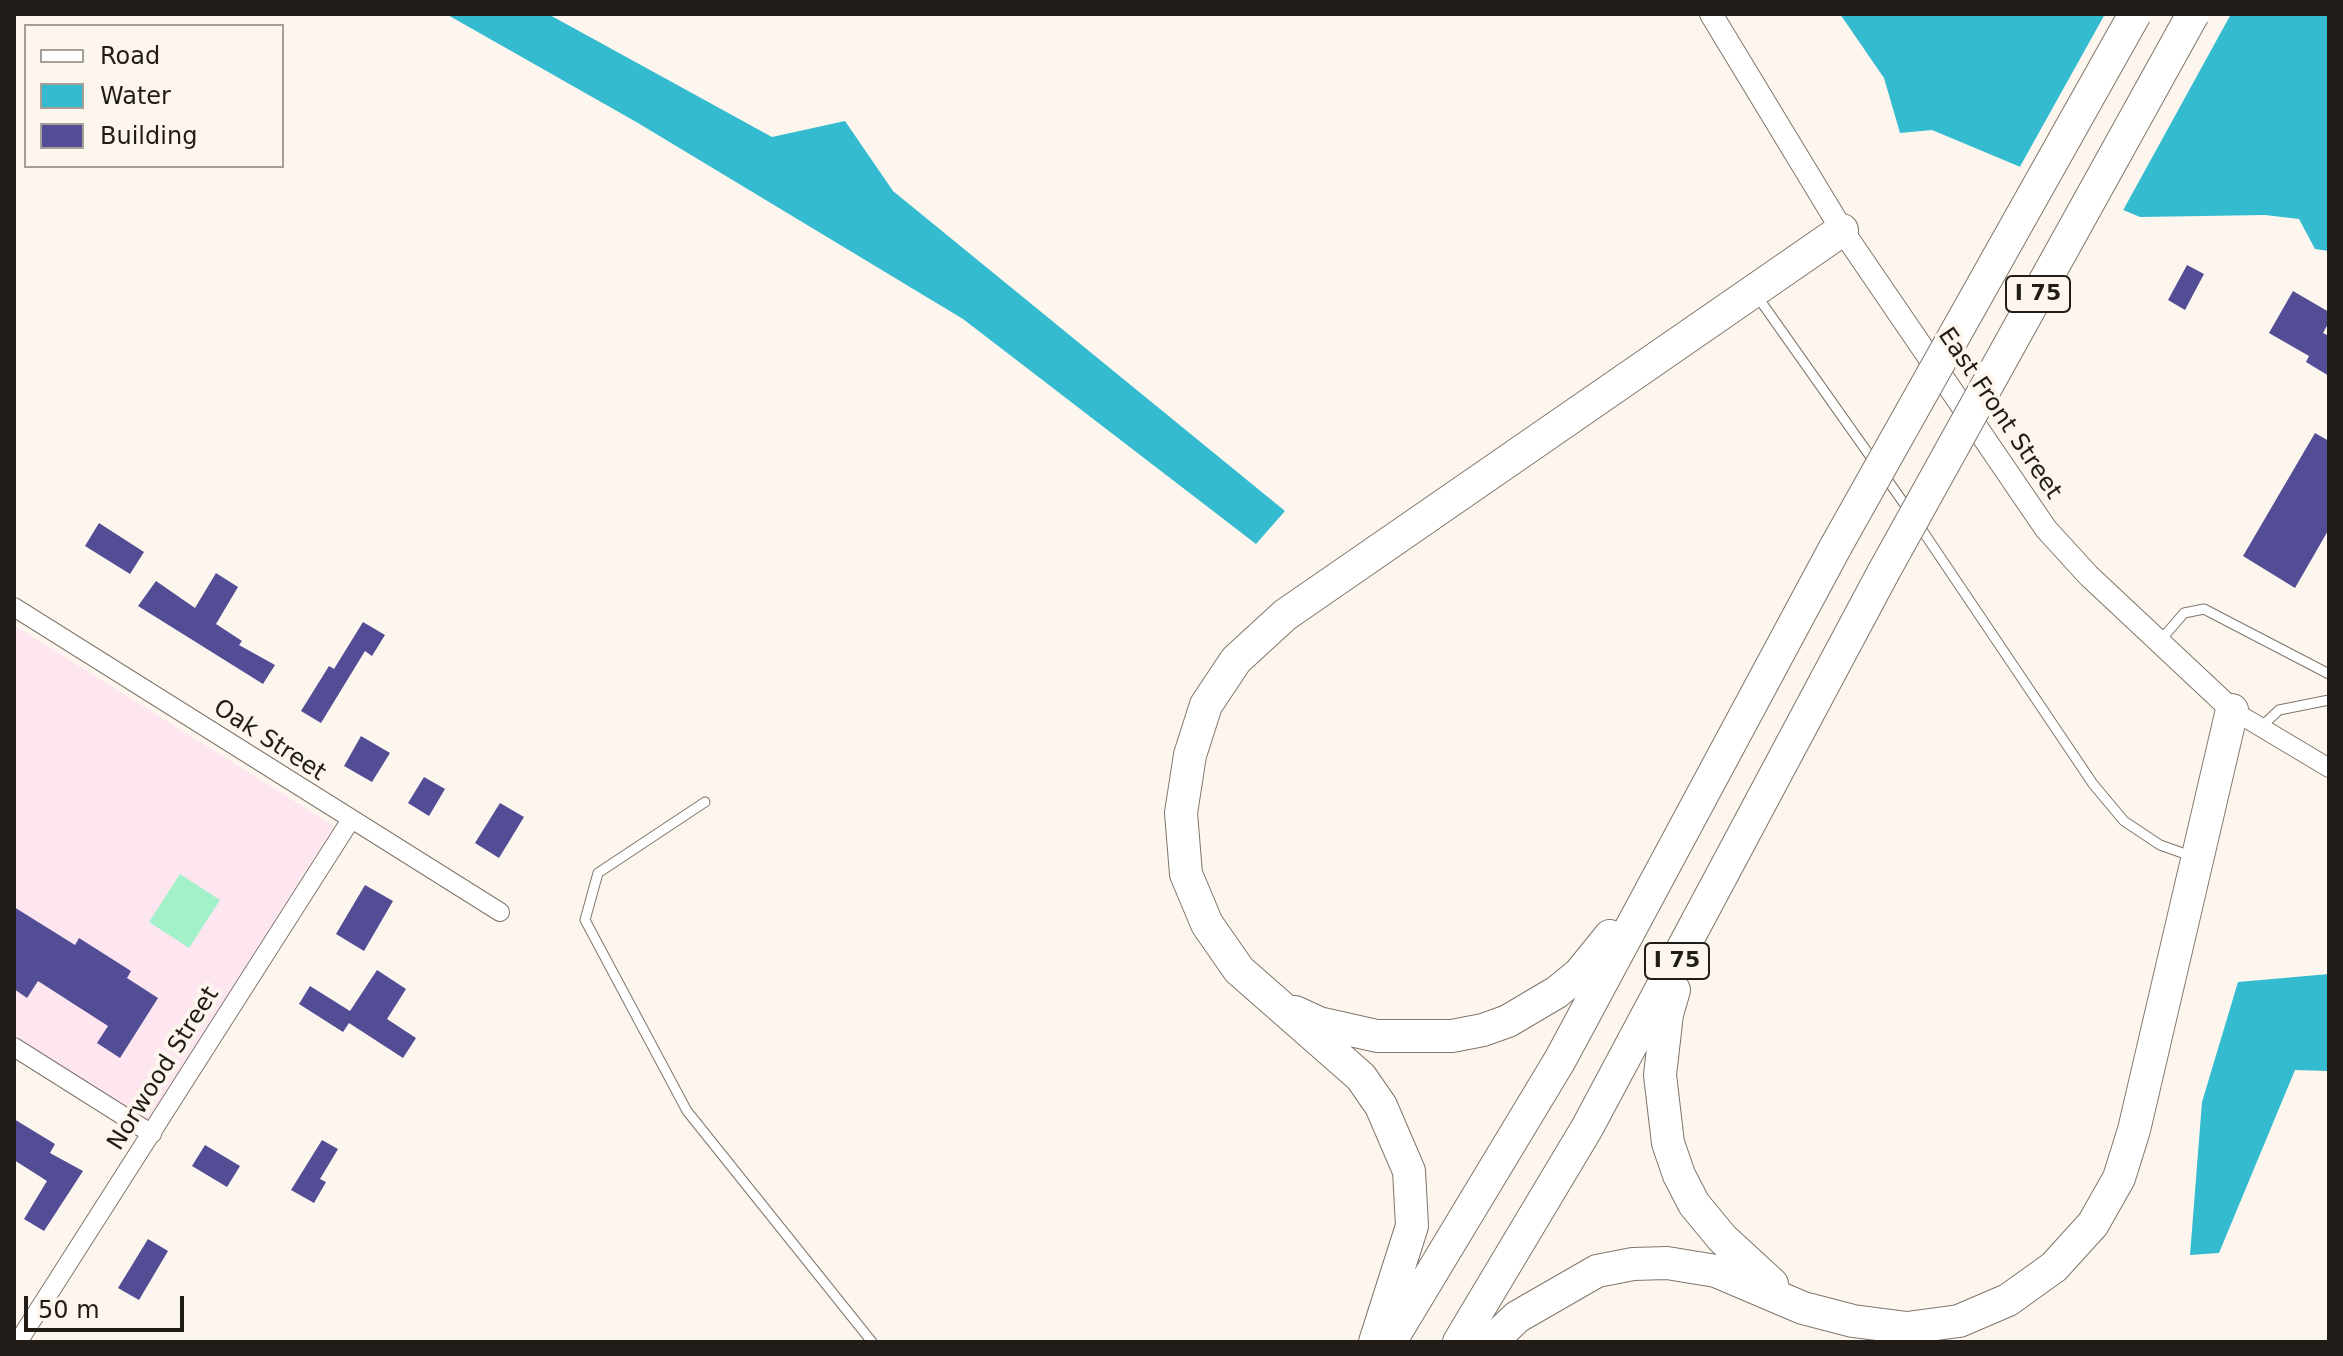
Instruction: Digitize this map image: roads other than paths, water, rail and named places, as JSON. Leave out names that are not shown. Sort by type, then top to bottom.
[{"type":"highway","name":"I 75","points":[[1390,1342],[1560,1060],[1836,546],[2135,14]]},
{"type":"highway","name":"I 75","points":[[1459,1342],[1587,1128],[1883,573],[2193,14]]},
{"type":"highway","points":[[1375,1342],[1412,1226],[1409,1171],[1381,1106],[1361,1077],[1239,970],[1207,924],[1186,874],[1181,813],[1190,755],[1206,705],[1236,660],[1285,615],[1842,230]]},
{"type":"highway","points":[[1491,1342],[1517,1317],[1597,1271],[1633,1264],[1667,1263],[1716,1271],[1803,1308],[1853,1321],[1907,1328],[1959,1321],[2020,1292],[2054,1267],[2093,1224],[2119,1178],[2134,1130],[2232,710]]},
{"type":"highway","points":[[1277,1004],[1319,1023],[1377,1036],[1452,1036],[1508,1021],[1546,999],[1580,973],[1601,949],[1684,827]]},
{"type":"highway","points":[[1721,880],[1667,1014],[1660,1075],[1668,1143],[1694,1204],[1713,1227],[1803,1308]]},
{"type":"street","name":"East Front Street","points":[[1711,14],[1842,230],[2046,529],[2089,576],[2232,710],[2329,768]]},
{"type":"street","name":"Oak Street","points":[[14,607],[350,821],[500,912]]},
{"type":"street","name":"Norwood Street","points":[[18,1342],[350,821]]},
{"type":"street","points":[[14,1047],[152,1134]]},
{"type":"lane","points":[[1753,289],[1970,598],[2093,784],[2124,821],[2160,845],[2197,858]]},
{"type":"lane","points":[[2159,642],[2184,613],[2204,609],[2329,674]]},
{"type":"lane","points":[[2261,727],[2279,710],[2329,700]]},
{"type":"lane","points":[[705,802],[598,873],[585,920],[687,1111],[872,1342]]},
{"type":"water","points":[[446,14],[548,14],[772,137],[845,121],[893,191],[1285,511],[1256,544],[963,319],[638,123]]},
{"type":"water","points":[[1840,14],[2329,14],[2329,251],[2315,249],[2299,219],[2265,215],[2140,217],[1932,130],[1900,133],[1884,78]]},
{"type":"water","points":[[2329,974],[2329,1071],[2295,1070],[2219,1253],[2190,1255],[2202,1102],[2238,982]]}]
